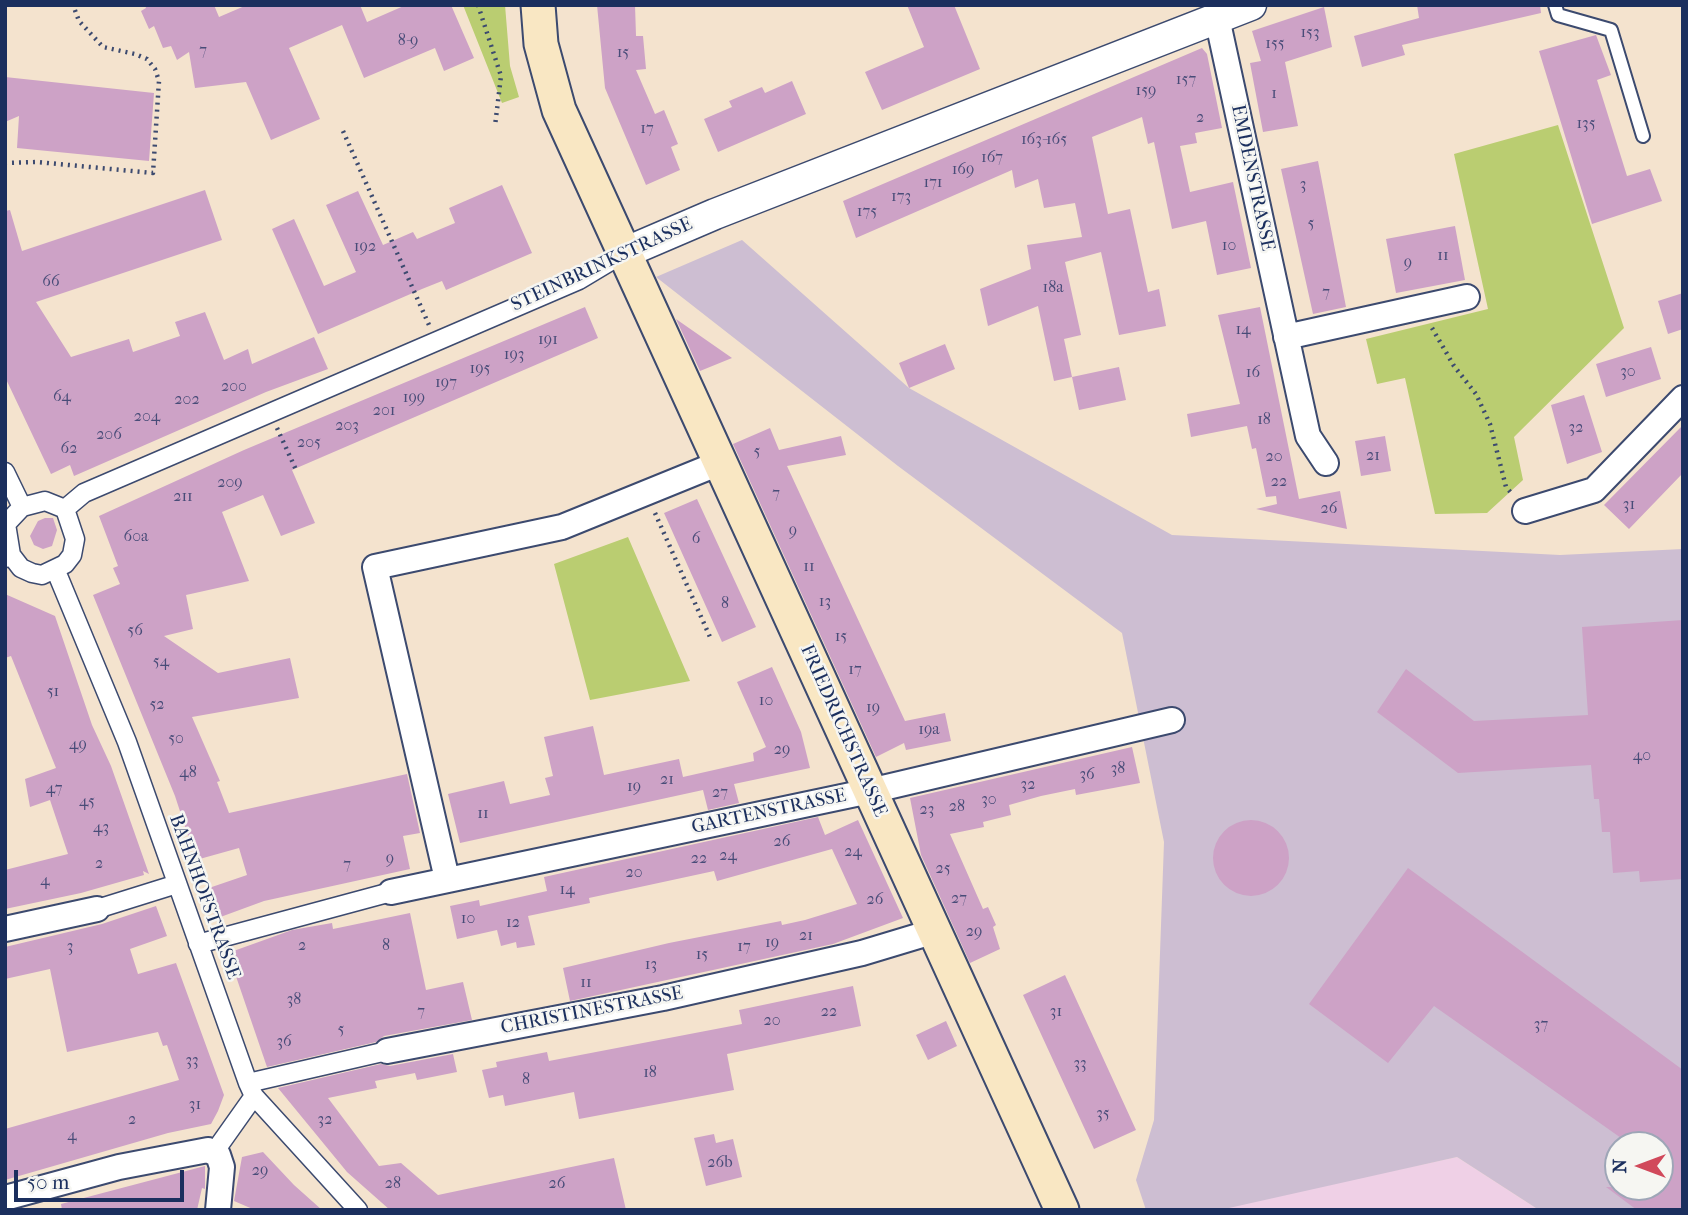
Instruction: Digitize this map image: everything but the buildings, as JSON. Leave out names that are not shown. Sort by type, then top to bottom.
[{"type":"main road","name":"FRIEDRICHSTRASSE","points":[[538,5],[541,44],[559,110],[1062,1210]]},
{"type":"street","name":"STEINBRINKSTRASSE","points":[[65,509],[84,493],[579,280],[624,253],[715,214],[1251,5]]},
{"type":"street","name":"EMDENSTRASSE","points":[[1217,18],[1308,436],[1326,463]]},
{"type":"street","points":[[1286,337],[1466,297]]},
{"type":"street","points":[[1525,511],[1594,490],[1683,398]]},
{"type":"street","points":[[447,879],[375,567],[562,527],[722,462]]},
{"type":"street","points":[[5,472],[22,507]]},
{"type":"street","points":[[45,500],[65,509],[75,539],[72,555],[56,571],[32,573],[8,557],[6,524],[22,507],[45,500]]},
{"type":"street","name":"BAHNHOFSTRASSE","points":[[56,571],[127,742],[251,1090],[358,1210]]},
{"type":"street","name":"GARTENSTRASSE","points":[[198,944],[447,879],[870,791],[1172,720]]},
{"type":"street","points":[[5,929],[97,909],[177,884]]},
{"type":"street","name":"CHRISTINESTRASSE","points":[[251,1090],[387,1051],[663,998],[862,953],[935,931]]},
{"type":"street","points":[[215,1152],[251,1090]]},
{"type":"street","points":[[5,1198],[156,1158],[202,1150],[215,1152]]},
{"type":"street","points":[[215,1152],[223,1173],[218,1210]]},
{"type":"lane","points":[[1555,5],[1558,15],[1611,30],[1643,136]]},
{"type":"path","points":[[5,163],[37,162],[153,173],[159,81],[155,69],[147,59],[103,47],[79,21],[73,5]]},
{"type":"path","points":[[478,5],[501,76],[495,126]]},
{"type":"path","points":[[343,131],[435,340]]},
{"type":"path","points":[[1421,306],[1454,366],[1476,394],[1490,424],[1506,487],[1525,511]]},
{"type":"path","points":[[269,413],[297,472]]},
{"type":"path","points":[[646,493],[710,637]]},
{"type":"shaded area","points":[[742,240],[909,388],[1172,535],[1560,555],[1683,549],[1683,1210],[1539,1210],[1457,1157],[1220,1210],[1146,1210],[1136,1180],[1154,1120],[1164,842],[1122,633],[898,466],[656,277]]},
{"type":"shaded area","points":[[1457,1157],[1539,1210],[1220,1210],[1234,1205]]},
{"type":"green space","points":[[463,5],[505,5],[510,66],[519,97],[502,103]]},
{"type":"green space","points":[[1558,125],[1624,328],[1514,437],[1523,480],[1487,513],[1435,514],[1405,378],[1377,384],[1366,339],[1488,309],[1454,154]]},
{"type":"green space","points":[[628,537],[690,681],[590,700],[554,564]]}]
